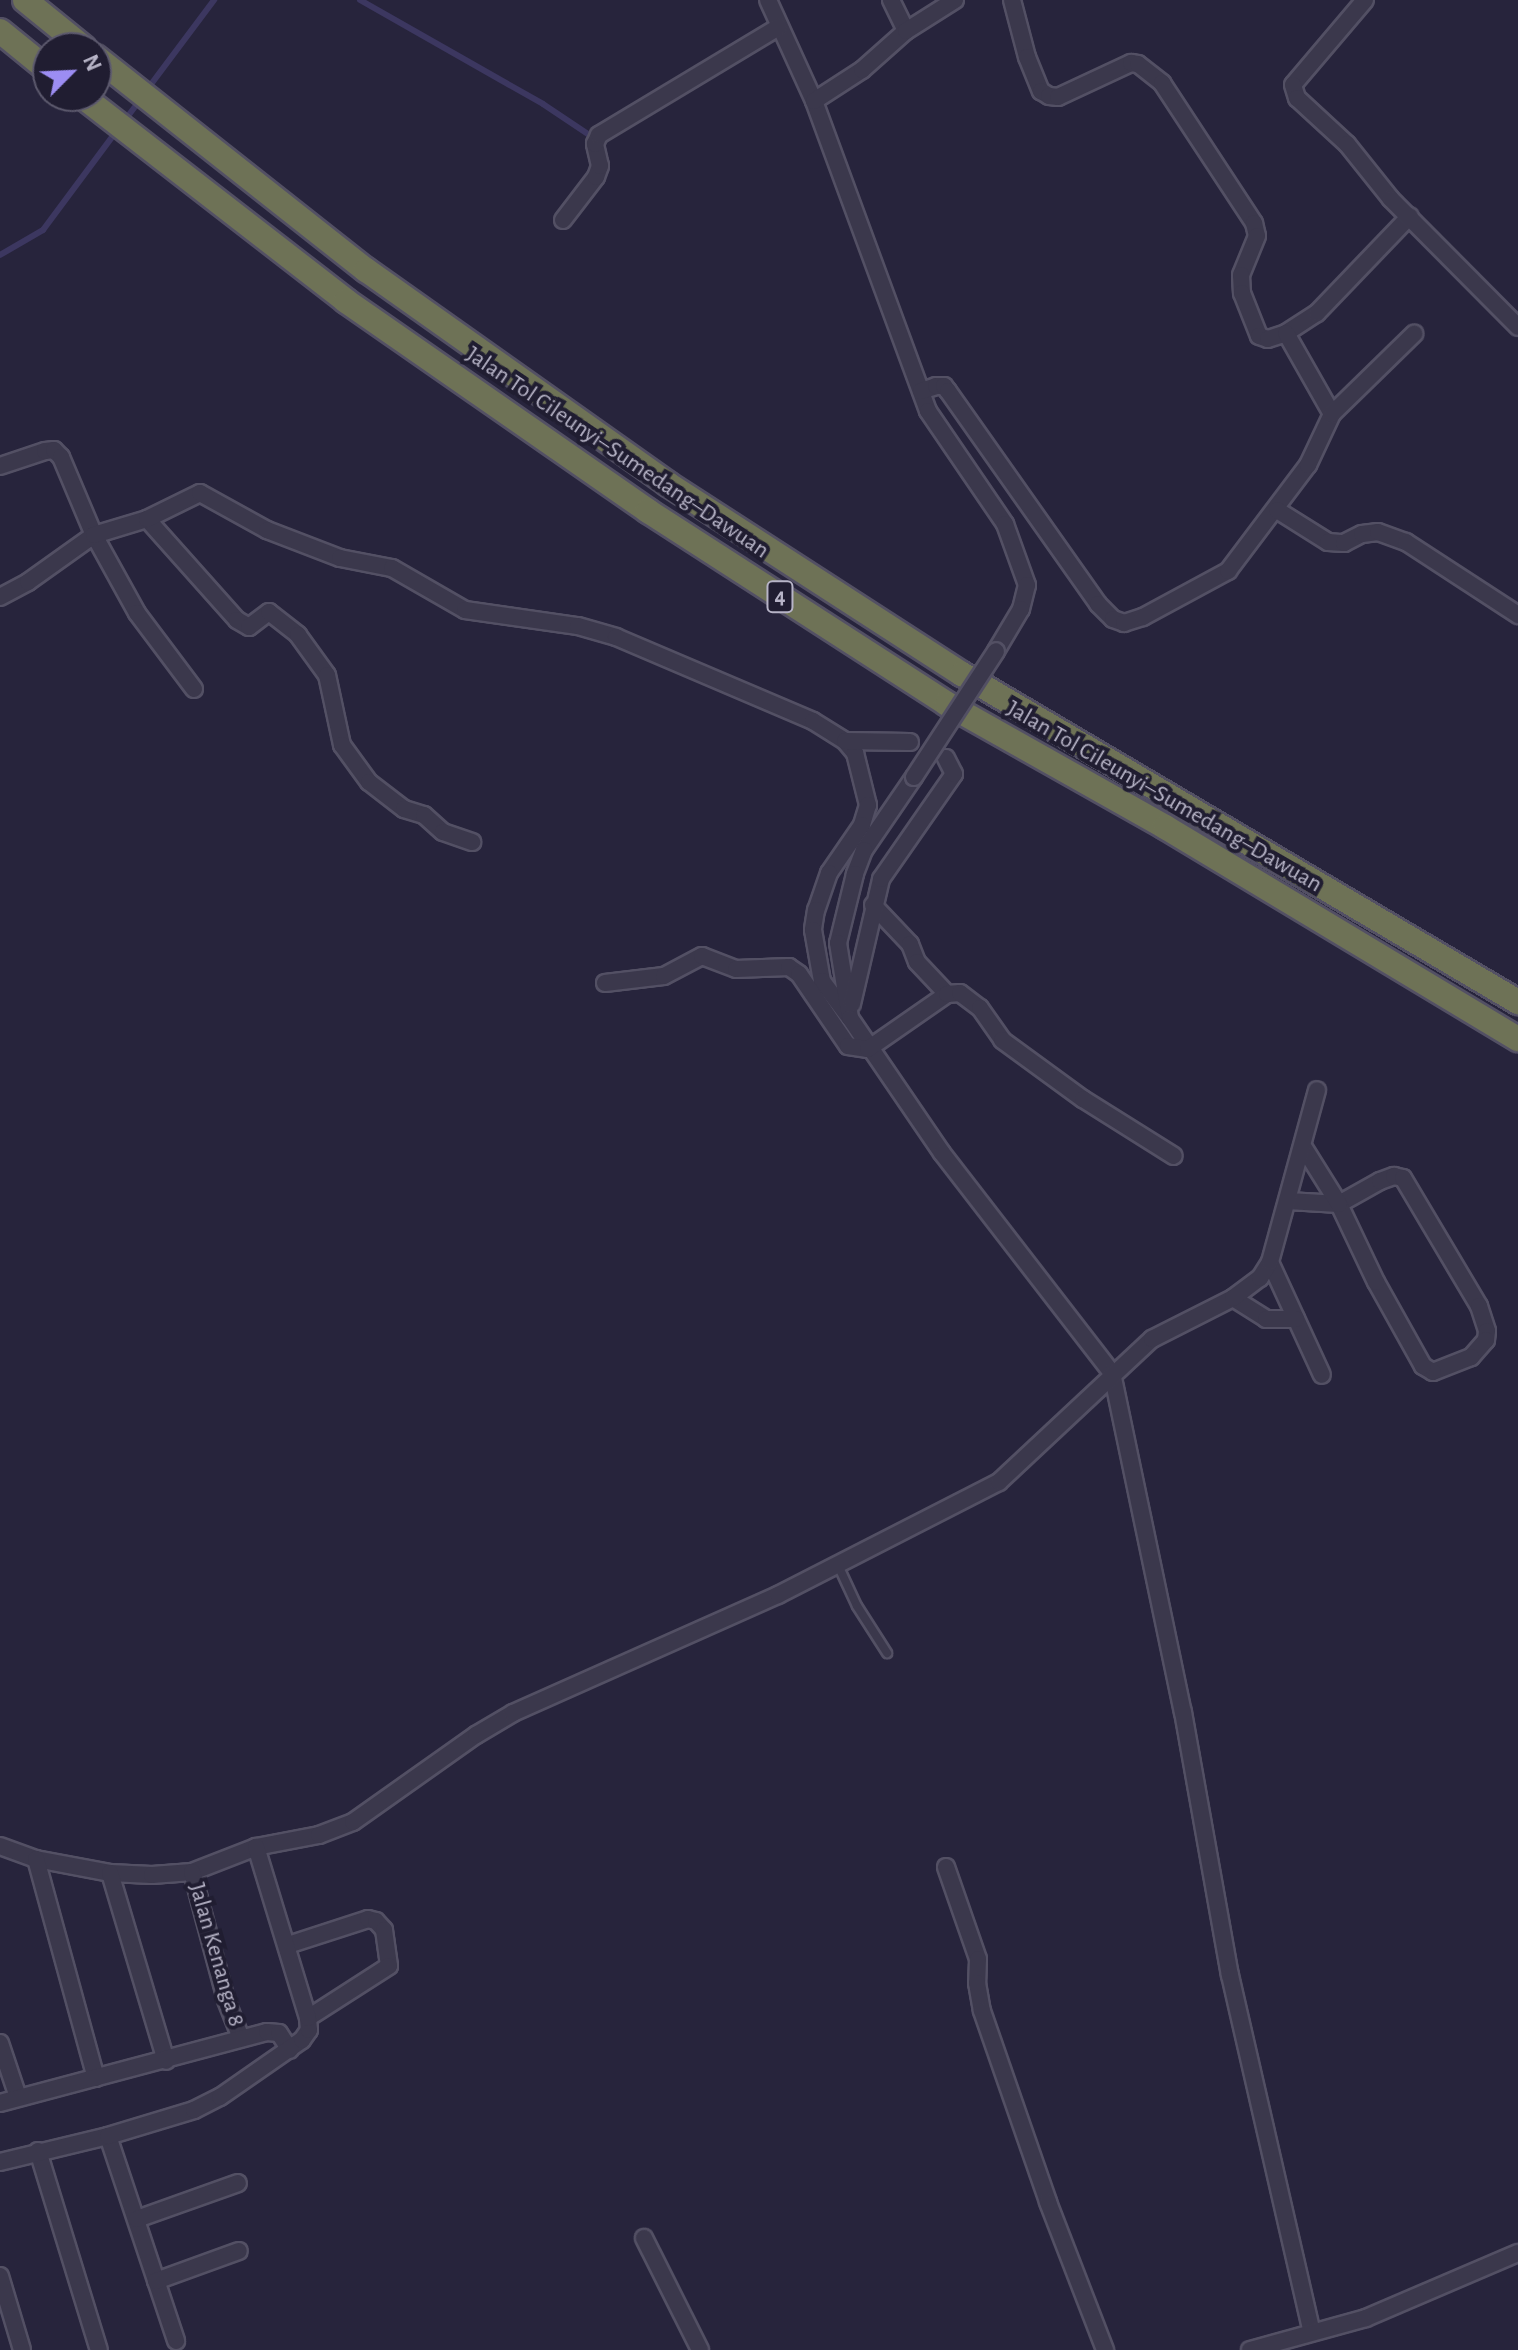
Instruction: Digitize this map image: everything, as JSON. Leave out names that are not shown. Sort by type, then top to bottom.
[{"type":"highway","points":[[25,0],[64,32]]},
{"type":"highway","points":[[0,31],[32,57]]},
{"type":"highway","name":"Jalan Tol Cileunyi–Sumedang–Dawuan","points":[[112,70],[366,270],[668,484],[962,674],[1518,1002]]},
{"type":"highway","name":"Jalan Tol Cileunyi–Sumedang–Dawuan","points":[[103,112],[346,301],[648,511],[947,704],[1165,827],[1518,1039]]},
{"type":"street","points":[[768,0],[814,101],[928,411],[1005,524],[1027,585],[1021,609],[996,651],[864,850],[838,943],[850,1018]]},
{"type":"street","points":[[891,0],[906,31]]},
{"type":"street","points":[[814,101],[862,70],[906,31],[955,0]]},
{"type":"street","points":[[1012,0],[1027,57],[1041,91],[1049,96],[1058,97],[1131,63],[1138,64],[1162,83],[1254,223],[1257,236],[1241,275],[1242,293],[1259,336],[1268,339],[1286,333],[1340,291],[1384,240],[1410,216]]},
{"type":"street","points":[[1365,0],[1293,85],[1297,98],[1347,144],[1391,199],[1518,327]]},
{"type":"street","points":[[563,220],[596,177],[600,166],[595,144],[599,135],[779,27]]},
{"type":"street","points":[[1286,333],[1332,414]]},
{"type":"street","points":[[921,391],[944,386],[1098,604],[1113,619],[1124,623],[1143,617],[1228,571],[1308,465],[1332,414],[1414,334]]},
{"type":"street","points":[[0,466],[54,450],[72,478],[94,535],[137,613],[194,689]]},
{"type":"street","points":[[982,488],[1002,472]]},
{"type":"street","points":[[0,597],[28,582],[94,535],[147,519],[200,493],[281,535],[340,558],[392,568],[465,610],[578,626],[616,637],[771,702],[845,741],[855,753],[868,805],[862,825],[829,873],[816,910],[813,930],[822,981],[960,1177],[1112,1373],[1183,1712],[1230,1975],[1311,2330]]},
{"type":"street","points":[[1277,510],[1328,542],[1344,543],[1362,534],[1378,532],[1406,542],[1518,615]]},
{"type":"street","points":[[147,519],[237,620],[249,627],[269,612],[298,635],[327,675],[342,745],[369,782],[404,809],[424,815],[443,832],[472,842]]},
{"type":"street","points":[[845,741],[910,742]]},
{"type":"street","points":[[850,1018],[881,879],[954,774],[946,758]]},
{"type":"street","points":[[873,905],[910,944],[917,962],[947,994]]},
{"type":"street","points":[[605,983],[664,976],[702,956],[736,969],[789,967],[799,974],[848,1046],[868,1049],[947,994],[960,993],[980,1008],[1002,1040],[1083,1099],[1174,1156]]},
{"type":"street","points":[[0,1846],[36,1859],[110,1873],[152,1875],[192,1872],[256,1847],[319,1835],[353,1822],[476,1735],[513,1713],[778,1595],[999,1482],[1112,1373],[1152,1339],[1233,1298],[1260,1278],[1270,1262],[1304,1148],[1317,1090]]},
{"type":"street","points":[[1288,1201],[1339,1204],[1380,1181],[1394,1176],[1403,1178],[1479,1306],[1487,1331],[1486,1340],[1471,1357],[1433,1372],[1423,1366],[1389,1306],[1339,1204],[1304,1148]]},
{"type":"street","points":[[1270,1262],[1322,1375]]},
{"type":"street","points":[[1233,1298],[1259,1317],[1296,1319]]},
{"type":"street","points":[[0,2162],[108,2136],[194,2110],[220,2097],[290,2050],[309,2030],[288,1945],[256,1847]]},
{"type":"street","points":[[36,1859],[96,2078]]},
{"type":"street","points":[[946,1867],[978,1959],[977,1983],[982,2011],[1048,2202],[1105,2350]]},
{"type":"street","name":"Jalan Kenanga 8","points":[[192,1872],[226,2000],[241,2038]]},
{"type":"street","points":[[110,1873],[166,2061]]},
{"type":"street","points":[[288,1945],[368,1919],[376,1921],[384,1930],[389,1966],[308,2018]]},
{"type":"street","points":[[0,2103],[166,2061],[241,2038],[279,2033],[290,2050]]},
{"type":"street","points":[[0,2043],[18,2097]]},
{"type":"street","points":[[108,2136],[176,2341]]},
{"type":"street","points":[[38,2151],[99,2350]]},
{"type":"street","points":[[137,2219],[238,2183]]},
{"type":"street","points":[[644,2238],[700,2350]]},
{"type":"street","points":[[156,2281],[239,2251]]},
{"type":"street","points":[[1250,2350],[1311,2330],[1366,2318],[1518,2253]]},
{"type":"street","points":[[0,2276],[22,2350]]},
{"type":"lane","points":[[837,1563],[857,1606],[887,1653]]},
{"type":"waterway","points":[[146,91],[214,0]]},
{"type":"waterway","points":[[360,0],[543,104],[591,136]]},
{"type":"waterway","points":[[125,120],[140,100]]},
{"type":"waterway","points":[[0,255],[43,230],[118,129]]}]
